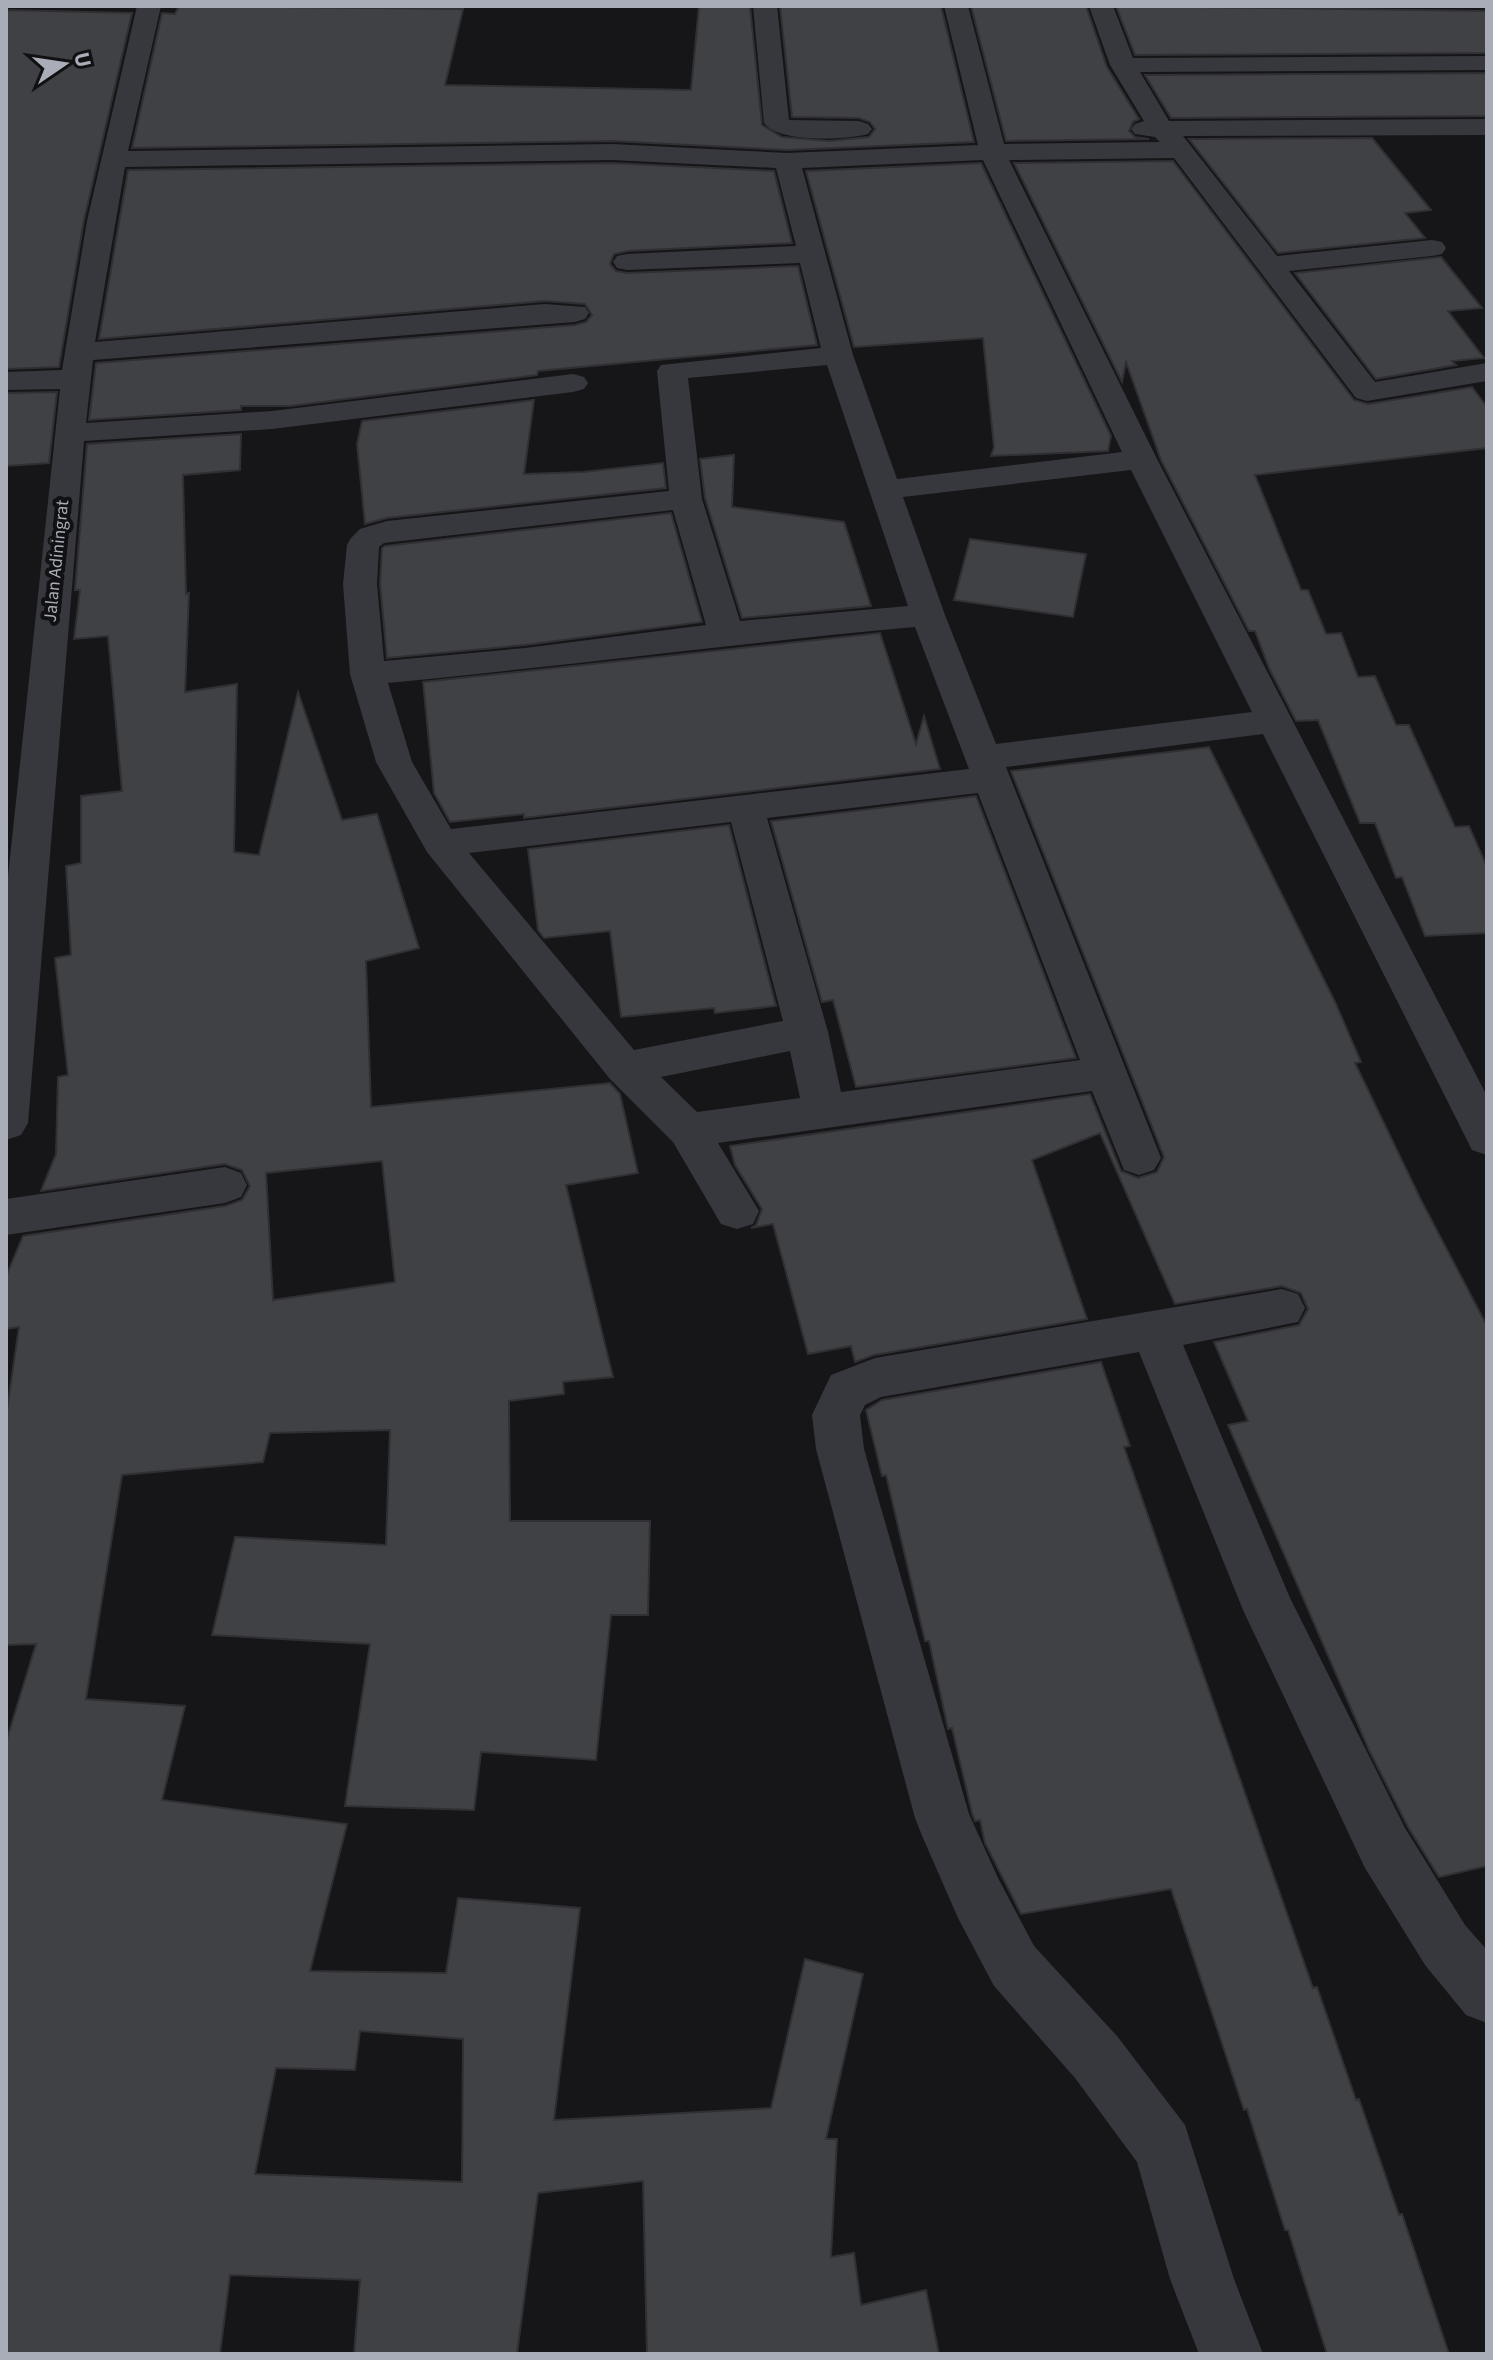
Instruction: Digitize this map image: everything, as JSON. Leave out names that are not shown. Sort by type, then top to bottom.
[{"type":"street","name":"Jalan Adiningrat","points":[[6,1123],[36,767],[69,433],[113,159],[149,6]]},
{"type":"street","points":[[765,6],[777,123],[787,129],[880,129]]},
{"type":"street","points":[[956,6],[990,140],[1141,459],[1487,1138]]},
{"type":"street","points":[[1101,6],[1122,65],[1160,129],[1181,150],[1367,392],[1487,372]]},
{"type":"street","points":[[1122,65],[1487,63]]},
{"type":"street","points":[[113,159],[612,152],[787,161],[990,140],[1160,129],[1487,127]]},
{"type":"street","points":[[958,129],[990,140],[1181,150]]},
{"type":"street","points":[[787,161],[838,355],[928,615],[1139,1158]]},
{"type":"street","points":[[1269,265],[1432,248]]},
{"type":"street","points":[[627,262],[813,254]]},
{"type":"street","points":[[6,381],[79,366],[545,313],[575,313]]},
{"type":"street","points":[[726,633],[686,499],[672,371],[838,355]]},
{"type":"street","points":[[69,433],[272,420],[573,383]]},
{"type":"street","points":[[885,490],[1141,459]]},
{"type":"street","points":[[686,499],[387,531],[372,536],[363,545],[360,584],[368,674],[394,762],[440,843],[625,1068],[688,1130],[737,1211]]},
{"type":"street","points":[[368,674],[525,659],[726,633],[928,615]]},
{"type":"street","points":[[440,843],[745,805],[1274,721]]},
{"type":"street","points":[[745,805],[807,1032],[824,1110]]},
{"type":"street","points":[[625,1068],[807,1032]]},
{"type":"street","points":[[688,1130],[1104,1073]]},
{"type":"street","points":[[6,1217],[225,1185]]},
{"type":"street","points":[[1231,2354],[1202,2279],[1163,2147],[1096,2057],[1014,1966],[978,1898],[943,1818],[840,1449],[836,1415],[848,1390],[875,1378],[1282,1308]]},
{"type":"street","points":[[1153,1328],[1269,1610],[1385,1848],[1445,1945],[1487,1994]]},
{"type":"building","points":[[179,6],[463,9],[445,85],[691,90],[699,6],[750,6],[762,125],[782,137],[829,141],[869,137],[875,129],[870,122],[859,118],[792,117],[780,6],[941,6],[974,142],[787,150],[612,141],[132,148],[162,13],[175,14]]},
{"type":"building","points":[[971,6],[1086,6],[1107,67],[1139,119],[1133,122],[1129,131],[1135,137],[1149,139],[1006,141]]},
{"type":"building","points":[[1116,6],[1487,11],[1487,53],[1135,55]]},
{"type":"building","points":[[6,10],[132,13],[84,220],[59,367],[6,369]]},
{"type":"building","points":[[1487,73],[1487,116],[1171,118],[1145,75]]},
{"type":"building","points":[[1372,138],[1431,210],[1405,213],[1425,238],[1278,253],[1189,139]]},
{"type":"building","points":[[1173,161],[1354,400],[1368,404],[1472,387],[1487,407],[1487,448],[1255,475],[1301,590],[1308,590],[1326,634],[1341,633],[1358,677],[1375,676],[1396,725],[1409,725],[1455,827],[1469,826],[1487,867],[1487,933],[1425,936],[1402,877],[1396,878],[1375,823],[1360,823],[1318,720],[1296,721],[1269,668],[1255,631],[1249,631],[1161,460],[1126,362],[1122,382],[1014,163]]},
{"type":"building","points":[[612,163],[774,171],[792,243],[627,251],[614,254],[610,264],[616,271],[627,273],[798,266],[817,345],[538,371],[537,375],[290,406],[241,406],[241,410],[89,420],[96,363],[575,325],[586,322],[592,315],[585,304],[545,301],[99,339],[128,170]]},
{"type":"building","points":[[981,163],[1111,436],[1108,451],[991,456],[994,447],[983,338],[854,347],[806,171]]},
{"type":"building","points":[[1441,257],[1482,308],[1448,311],[1484,358],[1452,361],[1456,365],[1376,379],[1295,273]]},
{"type":"building","points":[[57,392],[49,463],[6,466],[6,393]]},
{"type":"building","points":[[534,400],[524,474],[583,472],[663,463],[666,488],[387,518],[365,524],[357,444],[362,421]]},
{"type":"building","points":[[241,434],[240,470],[183,475],[186,594],[189,593],[185,692],[237,684],[234,852],[259,855],[298,692],[342,820],[377,814],[419,948],[366,961],[371,1107],[610,1083],[620,1094],[638,1173],[566,1185],[613,1377],[563,1382],[564,1394],[509,1401],[510,1521],[650,1521],[648,1615],[611,1615],[596,1760],[481,1752],[474,1810],[345,1806],[370,1644],[212,1635],[235,1537],[386,1545],[390,1430],[270,1433],[263,1462],[122,1475],[86,1699],[185,1706],[162,1800],[347,1824],[310,1971],[446,1973],[458,1898],[580,1908],[554,2120],[771,2108],[805,1959],[863,1974],[826,2139],[837,2139],[831,2257],[854,2253],[861,2305],[926,2290],[939,2354],[647,2354],[643,2181],[538,2193],[517,2354],[354,2354],[360,2280],[230,2275],[220,2354],[6,2354],[6,1742],[36,1644],[6,1645],[6,1416],[19,1327],[6,1329],[7,1274],[23,1236],[225,1206],[242,1200],[250,1186],[242,1170],[225,1164],[41,1191],[56,1154],[58,1077],[68,1075],[55,958],[71,955],[66,866],[81,863],[81,796],[122,791],[108,636],[74,639],[80,590],[75,590],[87,444]],"holes":[[[382,1161],[395,1282],[273,1300],[266,1173]],[[360,2031],[463,2039],[462,2182],[255,2174],[276,2068],[355,2070]]]},
{"type":"building","points":[[734,455],[732,507],[844,522],[871,606],[742,618],[705,498],[700,459]]},
{"type":"building","points":[[671,513],[702,622],[525,645],[387,658],[380,584],[382,548],[385,546]]},
{"type":"building","points":[[970,539],[1086,554],[1073,617],[954,600]]},
{"type":"building","points":[[880,633],[916,744],[924,716],[940,769],[524,818],[524,814],[450,822],[434,793],[423,682]]},
{"type":"building","points":[[1209,747],[1336,1004],[1361,1062],[1355,1063],[1421,1200],[1487,1326],[1487,1866],[1439,1877],[1408,1827],[1369,1750],[1228,1425],[1248,1421],[1214,1342],[1299,1325],[1308,1309],[1301,1293],[1282,1286],[1175,1304],[1100,1133],[1032,1160],[1087,1319],[874,1355],[855,1362],[851,1346],[808,1354],[773,1224],[751,1228],[756,1225],[762,1209],[735,1165],[730,1146],[1090,1094],[1121,1171],[1138,1178],[1157,1172],[1164,1157],[1011,771]]},
{"type":"building","points":[[976,796],[1076,1058],[856,1087],[833,1000],[822,1002],[771,821]]},
{"type":"building","points":[[729,825],[776,1006],[715,1013],[714,1008],[621,1017],[610,931],[544,938],[538,930],[528,849]]},
{"type":"building","points":[[1101,1362],[1130,1446],[1124,1447],[1313,1988],[1317,1987],[1399,2215],[1402,2214],[1449,2354],[1327,2354],[1288,2230],[1285,2230],[1171,1889],[1021,1914],[985,1843],[980,1820],[975,1821],[972,1813],[952,1728],[948,1729],[929,1641],[925,1641],[886,1475],[882,1476],[866,1410],[882,1400]]}]
